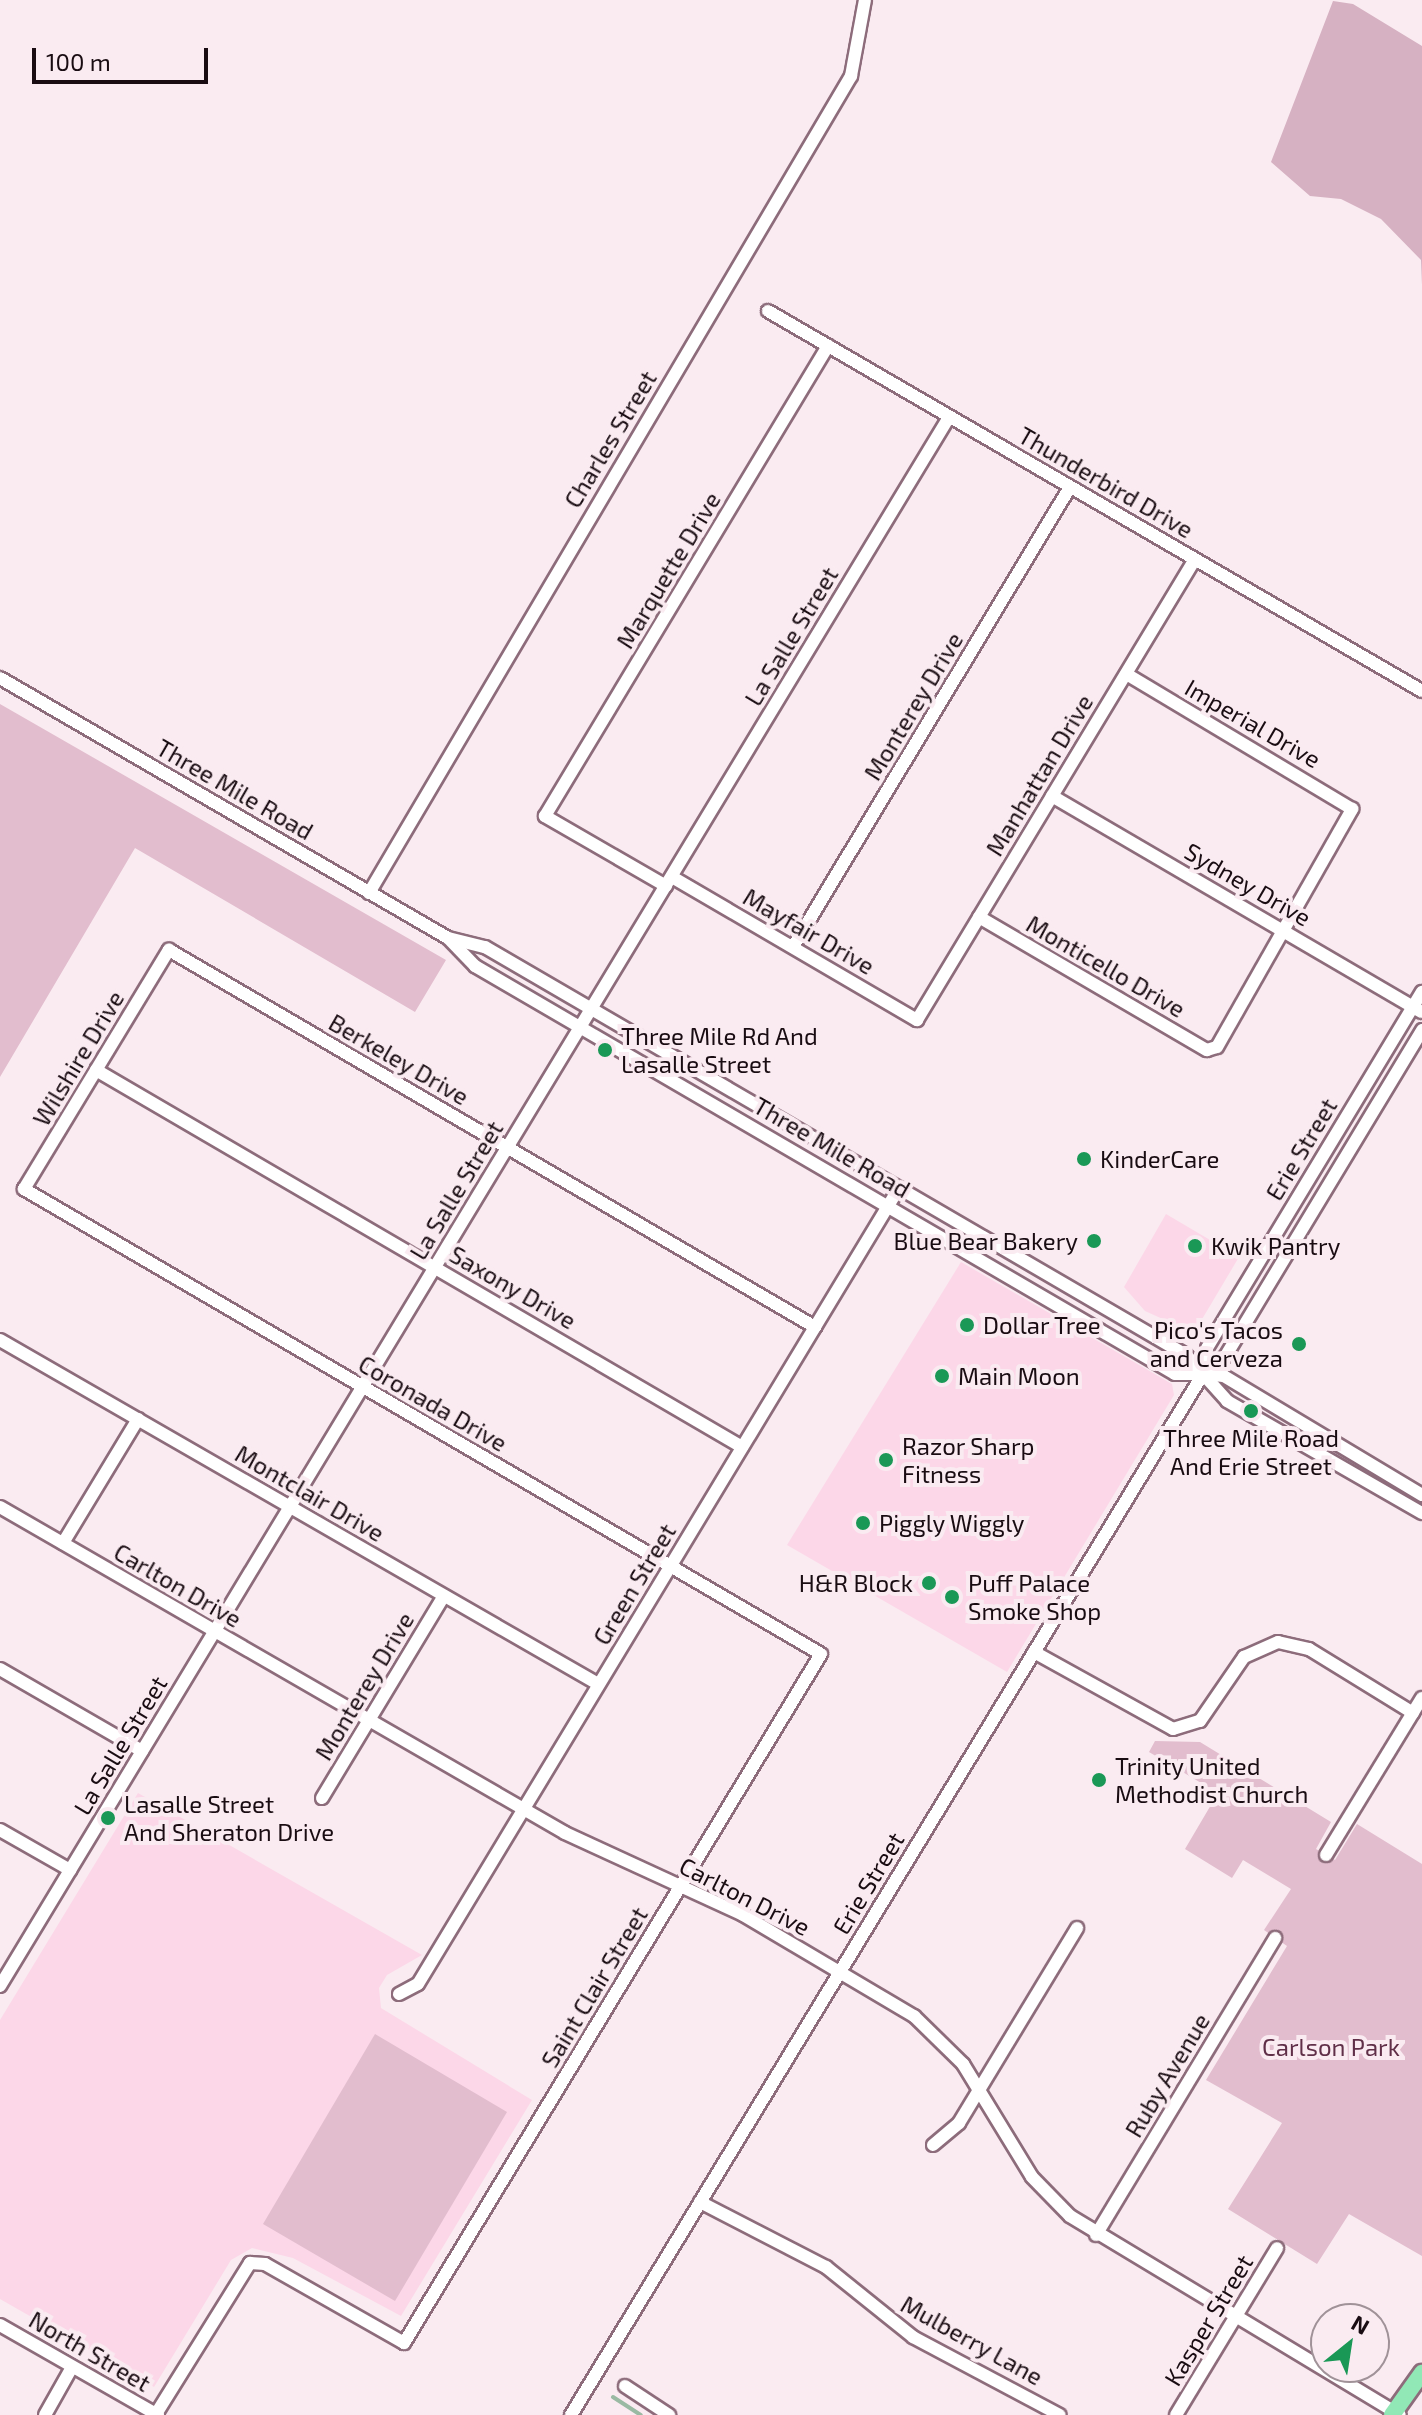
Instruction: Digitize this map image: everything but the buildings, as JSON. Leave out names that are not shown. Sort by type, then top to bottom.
[{"type":"main road","points":[[1396,2414],[1422,2373]]},
{"type":"street","name":"Charles Street","points":[[369,893],[851,76],[865,0]]},
{"type":"street","name":"Thunderbird Drive","points":[[768,311],[1422,691]]},
{"type":"street","name":"Marquette Drive","points":[[545,816],[828,346]]},
{"type":"street","name":"La Salle Street","points":[[0,1986],[949,417]]},
{"type":"street","name":"Monterey Drive","points":[[793,947],[1070,487]]},
{"type":"street","name":"Manhattan Drive","points":[[921,1013],[1195,559]]},
{"type":"street","name":"Imperial Drive","points":[[1126,674],[1349,804],[1352,814],[1285,931]]},
{"type":"street","name":"Three Mile Road","points":[[0,678],[448,938],[485,947],[1186,1355],[1227,1401],[1422,1513]]},
{"type":"street","name":"Sydney Drive","points":[[1052,796],[1417,1009]]},
{"type":"street","name":"Mayfair Drive","points":[[545,816],[793,947],[917,1020],[921,1013]]},
{"type":"street","name":"Monticello Drive","points":[[979,917],[1213,1049],[1285,931]]},
{"type":"street","name":"Three Mile Road","points":[[448,938],[475,966],[1175,1374],[1224,1376],[1422,1495]]},
{"type":"street","name":"Wilshire Drive","points":[[24,1189],[169,950]]},
{"type":"street","name":"Berkeley Drive","points":[[169,950],[815,1327]]},
{"type":"street","name":"Erie Street","points":[[1203,1374],[1207,1348],[1312,1173],[1417,1009],[1422,992]]},
{"type":"street","name":"Erie Street","points":[[571,2415],[1203,1374],[1225,1357],[1422,1030]]},
{"type":"street","name":"Saxony Drive","points":[[96,1070],[742,1447]]},
{"type":"street","points":[[1312,1173],[1330,1184]]},
{"type":"street","name":"Green Street","points":[[399,1994],[418,1984],[899,1188]]},
{"type":"street","name":"Coronada Drive","points":[[24,1189],[821,1654]]},
{"type":"street","points":[[1261,1257],[1280,1268]]},
{"type":"street","name":"Montclair Drive","points":[[0,1340],[598,1684]]},
{"type":"street","points":[[63,1543],[138,1419]]},
{"type":"street","name":"Carlton Drive","points":[[0,1507],[523,1809],[681,1886],[840,1972],[928,2026],[979,2090],[1043,2191],[1096,2235],[1396,2414]]},
{"type":"street","name":"Monterey Drive","points":[[322,1798],[444,1596]]},
{"type":"street","points":[[1034,1652],[1173,1729],[1200,1721],[1244,1657],[1278,1642],[1309,1649],[1413,1713]]},
{"type":"street","name":"Saint Clair Street","points":[[157,2414],[250,2263],[265,2264],[404,2343],[821,1654]]},
{"type":"street","points":[[0,1669],[142,1751]]},
{"type":"street","points":[[1326,1855],[1422,1698]]},
{"type":"street","points":[[0,1830],[70,1870]]},
{"type":"street","points":[[933,2145],[948,2138],[1077,1928]]},
{"type":"street","name":"Ruby Avenue","points":[[1096,2235],[1275,1938]]},
{"type":"street","name":"Mulberry Lane","points":[[700,2202],[826,2267],[913,2337],[1060,2415]]},
{"type":"street","name":"Kasper Street","points":[[1176,2415],[1277,2248]]},
{"type":"street","name":"North Street","points":[[0,2325],[157,2414]]},
{"type":"street","points":[[45,2415],[72,2367]]},
{"type":"street","points":[[625,2386],[669,2415]]},
{"type":"shaded area","points":[[1333,1],[1353,4],[1422,46],[1422,285],[1421,260],[1381,219],[1341,199],[1310,196],[1271,162]]},
{"type":"shaded area","points":[[1166,1214],[1239,1257],[1198,1326],[1185,1329],[1145,1311],[1124,1287]]},
{"type":"shaded area","points":[[961,1262],[1172,1384],[1174,1395],[1007,1672],[787,1545]]},
{"type":"shaded area","points":[[138,1793],[422,1955],[387,1975],[379,1988],[381,2008],[532,2100],[401,2316],[293,2258],[252,2248],[231,2260],[154,2387],[0,2299],[0,2020]]},
{"type":"green space","points":[[0,704],[446,960],[415,1012],[135,848],[0,1077]]},
{"type":"green space","name":"Carlson Park","points":[[1155,1741],[1200,1742],[1331,1822],[1316,1849],[1335,1860],[1357,1824],[1422,1864],[1422,2256],[1349,2214],[1317,2264],[1228,2209],[1282,2123],[1206,2080],[1287,1946],[1264,1930],[1291,1889],[1243,1860],[1232,1878],[1185,1849],[1218,1793],[1149,1752]]},
{"type":"green space","points":[[375,2034],[507,2112],[395,2301],[263,2224]]},
{"type":"waterway","points":[[613,2397],[641,2415]]},
{"type":"place","name":"Three Mile Rd And Lasalle Street","points":[[605,1050]]},
{"type":"place","name":"KinderCare","points":[[1084,1159]]},
{"type":"place","name":"Blue Bear Bakery","points":[[1094,1241]]},
{"type":"place","name":"Kwik Pantry","points":[[1195,1246]]},
{"type":"place","name":"Dollar Tree","points":[[967,1325]]},
{"type":"place","name":"Pico's Tacos and Cerveza","points":[[1299,1344]]},
{"type":"place","name":"Main Moon","points":[[942,1376]]},
{"type":"place","name":"Three Mile Road And Erie Street","points":[[1251,1411]]},
{"type":"place","name":"Razor Sharp Fitness","points":[[886,1460]]},
{"type":"place","name":"Piggly Wiggly","points":[[863,1523]]},
{"type":"place","name":"H&R Block","points":[[929,1583]]},
{"type":"place","name":"Puff Palace Smoke Shop","points":[[952,1597]]},
{"type":"place","name":"Trinity United Methodist Church","points":[[1099,1780]]},
{"type":"place","name":"Lasalle Street And Sheraton Drive","points":[[108,1818]]}]
